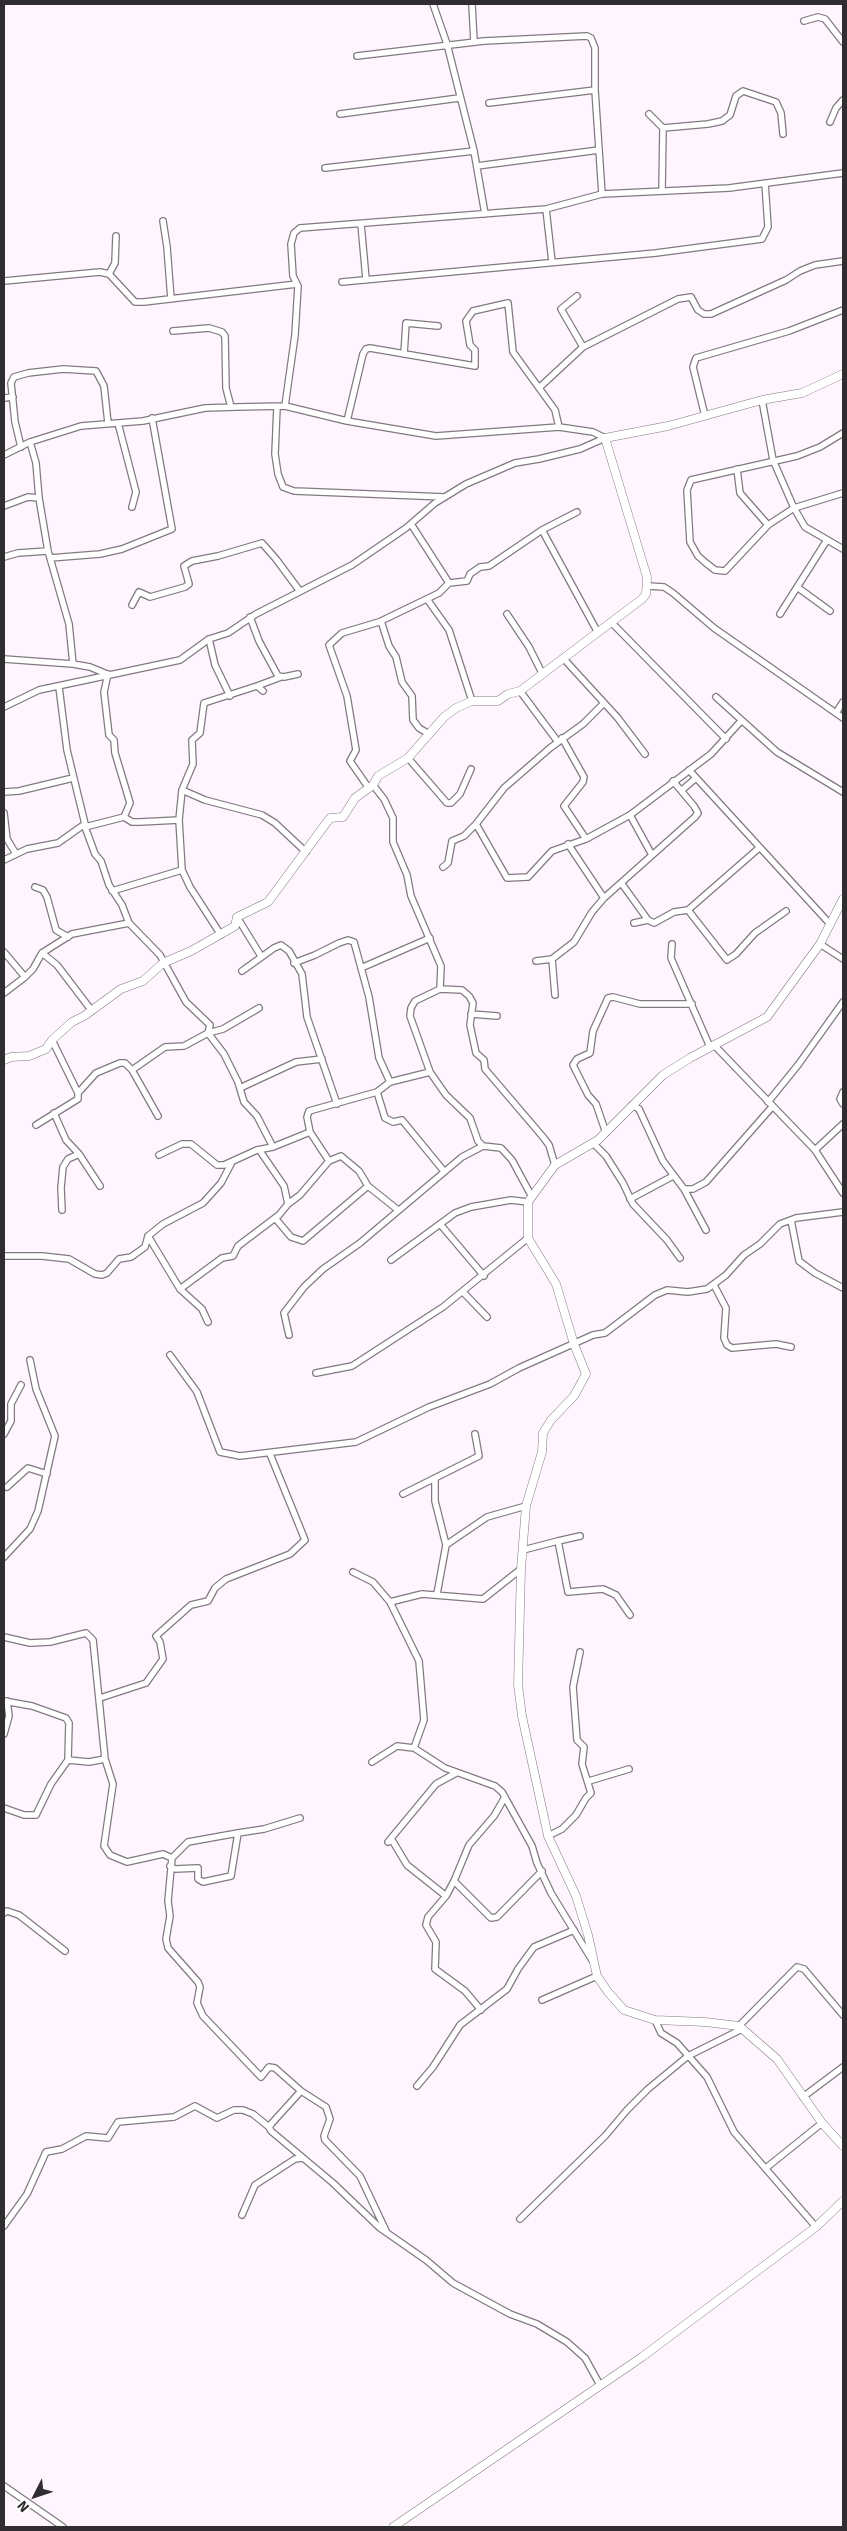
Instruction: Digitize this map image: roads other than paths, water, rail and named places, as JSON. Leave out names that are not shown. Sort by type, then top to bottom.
[{"type":"street","points":[[433,4],[447,44],[459,98],[474,151],[485,214]]},
{"type":"street","points":[[472,4],[474,42]]},
{"type":"street","points":[[804,20],[825,19],[843,42]]},
{"type":"street","points":[[357,56],[447,44],[587,36],[594,41],[595,48],[595,90],[602,194]]},
{"type":"street","points":[[489,103],[595,90]]},
{"type":"street","points":[[663,128],[722,121],[730,115],[736,96],[743,91],[776,102],[781,113],[783,134]]},
{"type":"street","points":[[340,114],[459,98]]},
{"type":"street","points":[[830,122],[836,108],[843,101]]},
{"type":"street","points":[[649,114],[663,128],[662,191]]},
{"type":"street","points":[[477,166],[599,150]]},
{"type":"street","points":[[325,168],[474,151]]},
{"type":"street","points":[[285,406],[295,335],[297,284],[293,276],[291,244],[294,233],[300,228],[361,224],[431,216],[546,209],[602,194],[729,188],[843,173]]},
{"type":"street","points":[[342,282],[656,253],[762,239],[768,227],[765,183]]},
{"type":"street","points":[[546,209],[552,262]]},
{"type":"street","points":[[162,221],[167,247],[171,300]]},
{"type":"street","points":[[361,224],[366,279]]},
{"type":"street","points":[[109,274],[115,263],[116,236]]},
{"type":"street","points":[[540,387],[583,348],[678,299],[691,297],[698,310],[704,314],[711,314],[786,280],[800,270],[815,265],[843,261]]},
{"type":"street","points":[[4,281],[100,272],[109,274],[135,302],[171,300],[297,284]]},
{"type":"street","points":[[577,296],[561,309],[583,348]]},
{"type":"street","points":[[347,421],[363,354],[366,349],[475,366],[475,350],[470,345],[466,321],[473,310],[508,303],[513,352],[555,410],[559,427]]},
{"type":"street","points":[[705,416],[693,367],[696,358],[789,331],[843,310]]},
{"type":"street","points":[[404,354],[406,323],[438,326]]},
{"type":"street","points":[[173,331],[209,328],[222,332],[227,340],[226,388],[231,407]]},
{"type":"street","points":[[21,447],[15,422],[11,383],[14,378],[47,370],[90,369],[96,371],[104,386],[108,423]]},
{"type":"street","points":[[4,707],[39,690],[180,660],[209,639],[228,633],[250,617],[352,564],[466,484],[515,462],[539,460],[580,449],[605,438],[668,426],[762,400],[802,393],[843,374]]},
{"type":"street","points":[[4,398],[13,397]]},
{"type":"street","points":[[762,400],[773,460],[794,508],[805,527],[843,550]]},
{"type":"street","points":[[4,455],[30,442],[81,426],[143,421],[205,408],[231,407],[285,406],[347,421],[436,436],[559,427],[593,432],[605,438],[648,586],[646,594],[642,599],[520,691],[508,694],[498,701],[472,701],[450,713],[408,758],[378,776],[371,786],[356,798],[343,817],[330,818],[268,902],[253,907],[243,916],[237,917]]},
{"type":"street","points":[[277,407],[275,454],[278,474],[284,488],[294,491],[445,497]]},
{"type":"street","points":[[4,557],[18,553],[100,554],[122,549],[172,529],[152,418]]},
{"type":"street","points":[[118,423],[136,492],[132,507]]},
{"type":"street","points":[[843,433],[807,452],[691,480],[687,490],[690,542],[693,550],[714,570],[725,571],[768,525],[794,508],[843,493]]},
{"type":"street","points":[[30,442],[36,464],[39,498],[49,554],[69,624],[73,664]]},
{"type":"street","points":[[737,469],[740,493],[768,525]]},
{"type":"street","points":[[4,506],[28,497],[39,498]]},
{"type":"street","points":[[440,989],[441,966],[411,896],[407,875],[393,842],[393,818],[384,798],[350,761],[356,750],[347,696],[329,645],[342,633],[381,621],[439,593],[449,583],[467,581],[470,574],[480,567],[489,566],[542,530],[577,512]]},
{"type":"street","points":[[411,524],[449,583]]},
{"type":"street","points":[[542,530],[597,632]]},
{"type":"street","points":[[780,614],[827,540]]},
{"type":"street","points":[[132,605],[139,592],[150,597],[185,588],[189,584],[184,566],[192,561],[225,555],[262,543],[276,558],[299,590]]},
{"type":"street","points":[[648,586],[664,587],[673,593],[714,628],[843,718]]},
{"type":"street","points":[[797,587],[830,611]]},
{"type":"street","points":[[426,599],[449,630],[472,701]]},
{"type":"street","points":[[507,614],[529,647],[542,673]]},
{"type":"street","points":[[250,617],[274,672],[281,677]]},
{"type":"street","points":[[381,621],[389,646],[396,657],[402,682],[412,696],[413,720],[419,728],[429,734]]},
{"type":"street","points":[[611,622],[726,739]]},
{"type":"street","points":[[209,639],[215,665],[230,696]]},
{"type":"street","points":[[562,658],[604,703],[645,754]]},
{"type":"street","points":[[4,660],[90,666],[107,674]]},
{"type":"street","points":[[107,674],[104,692],[109,735],[114,740],[115,753],[130,803],[124,817]]},
{"type":"street","points":[[221,936],[187,882],[182,870],[179,820],[182,790],[193,764],[192,740],[200,733],[204,703],[230,696],[281,677],[298,674]]},
{"type":"street","points":[[257,686],[262,692]]},
{"type":"street","points":[[59,687],[67,750],[86,824],[83,826]]},
{"type":"street","points":[[520,691],[560,740],[584,777],[583,782],[564,806],[586,839]]},
{"type":"street","points":[[716,697],[741,722],[777,752],[843,792]]},
{"type":"street","points":[[836,714],[843,702]]},
{"type":"street","points":[[443,867],[448,864],[452,841],[464,836],[476,824],[494,799],[520,772],[560,740],[584,724],[604,703]]},
{"type":"street","points":[[476,824],[507,878],[528,876],[552,851],[586,839],[630,815],[726,739],[741,722]]},
{"type":"street","points":[[408,758],[447,804],[451,803],[460,794],[471,769]]},
{"type":"street","points":[[689,770],[830,924]]},
{"type":"street","points":[[4,792],[18,791],[74,778]]},
{"type":"street","points":[[682,790],[696,778]]},
{"type":"street","points":[[536,961],[552,958],[574,942],[592,912],[604,898],[622,884],[698,813],[674,781]]},
{"type":"street","points":[[182,790],[205,800],[262,815],[275,823],[306,852]]},
{"type":"street","points":[[4,814],[6,839],[16,854]]},
{"type":"street","points":[[630,815],[652,855]]},
{"type":"street","points":[[4,860],[26,849],[58,843],[83,826],[124,817],[132,822],[179,820]]},
{"type":"street","points":[[83,826],[112,891],[122,905],[129,923],[150,943],[186,1002],[210,1025],[208,1033]]},
{"type":"street","points":[[568,844],[604,898]]},
{"type":"street","points":[[622,884],[648,920],[654,923],[674,912],[688,910],[760,848]]},
{"type":"street","points":[[112,891],[182,870]]},
{"type":"street","points":[[35,887],[43,890],[48,898],[56,930],[68,937]]},
{"type":"street","points":[[530,1200],[555,1164],[593,1143],[606,1133],[632,1104],[663,1075],[767,1017],[820,944],[843,899]]},
{"type":"street","points":[[688,910],[728,960],[756,933],[786,910]]},
{"type":"street","points":[[4,1060],[38,1053],[46,1049],[52,1040],[72,1022],[92,1011],[121,989],[143,981],[163,963],[221,936],[235,926],[237,917]]},
{"type":"street","points":[[237,917],[261,956]]},
{"type":"street","points":[[634,923],[648,920]]},
{"type":"street","points":[[4,992],[34,969],[42,953],[72,934],[129,923]]},
{"type":"street","points":[[361,968],[430,938]]},
{"type":"street","points":[[294,963],[348,940],[354,942],[369,997],[379,1058],[390,1082]]},
{"type":"street","points":[[672,944],[671,958],[712,1046],[815,1150],[843,1193]]},
{"type":"street","points":[[820,944],[843,959]]},
{"type":"street","points":[[242,971],[261,956],[281,945],[289,951],[294,963],[302,974],[307,1016],[337,1104]]},
{"type":"street","points":[[4,952],[25,977]]},
{"type":"street","points":[[42,953],[57,965],[92,1011]]},
{"type":"street","points":[[552,958],[555,995]]},
{"type":"street","points":[[483,1146],[478,1141],[470,1118],[446,1095],[430,1072],[410,1016],[411,1008],[415,1001],[440,989],[462,990],[473,1003],[470,1025],[476,1052],[484,1060],[485,1069],[549,1145],[555,1164]]},
{"type":"street","points":[[606,1133],[596,1104],[588,1095],[572,1065],[590,1053],[593,1031],[608,998],[613,997],[640,1004],[692,1004]]},
{"type":"street","points":[[684,1189],[693,1189],[706,1182],[770,1104],[843,1002]]},
{"type":"street","points":[[132,1070],[165,1047],[184,1046],[208,1033],[223,1029],[259,1008]]},
{"type":"street","points":[[471,1014],[497,1016]]},
{"type":"street","points":[[208,1033],[224,1054],[240,1088],[244,1102],[258,1116],[273,1147]]},
{"type":"street","points":[[36,1125],[78,1100],[78,1092],[52,1040]]},
{"type":"street","points":[[240,1088],[296,1062],[322,1059]]},
{"type":"street","points":[[78,1092],[96,1073],[120,1063],[125,1063],[132,1070],[158,1116]]},
{"type":"street","points":[[329,1161],[310,1132],[306,1117],[309,1111],[322,1105],[337,1104],[377,1092],[390,1082],[430,1072]]},
{"type":"street","points":[[377,1092],[385,1118],[393,1122],[402,1120],[443,1170]]},
{"type":"street","points":[[843,1092],[840,1099],[843,1104]]},
{"type":"street","points":[[632,1104],[643,1117],[673,1176],[684,1189],[706,1230]]},
{"type":"street","points":[[54,1113],[66,1140],[79,1154],[100,1186]]},
{"type":"street","points":[[815,1150],[843,1124]]},
{"type":"street","points":[[159,1155],[182,1144],[191,1144],[218,1165],[231,1164],[250,1153],[273,1147],[310,1132]]},
{"type":"street","points":[[593,1143],[606,1156],[636,1208],[667,1240],[680,1258]]},
{"type":"street","points":[[289,1336],[284,1313],[304,1287],[323,1269],[360,1243],[443,1170],[462,1157],[483,1146],[500,1148],[506,1152],[530,1200],[528,1238],[556,1284],[574,1344],[586,1374],[574,1396],[551,1420],[543,1432],[542,1452],[526,1506],[521,1570],[518,1685],[522,1716],[548,1836],[576,1896],[597,1976],[624,2010],[656,2020],[705,2022],[740,2028],[777,2059],[822,2123],[843,2146]]},
{"type":"street","points":[[260,1151],[284,1186],[288,1204]]},
{"type":"street","points":[[62,1210],[61,1188],[63,1167],[68,1159],[79,1154]]},
{"type":"street","points":[[180,1289],[222,1258],[233,1256],[238,1246],[275,1218],[288,1204],[300,1195],[329,1161],[341,1156],[359,1171],[368,1186],[398,1210]]},
{"type":"street","points":[[4,1256],[42,1256],[69,1259],[80,1267],[102,1275],[112,1269],[119,1259],[137,1254],[145,1247],[148,1236],[162,1224],[202,1203],[221,1183],[231,1164]]},
{"type":"street","points":[[630,1198],[673,1176]]},
{"type":"street","points":[[275,1218],[291,1236],[303,1241],[368,1186]]},
{"type":"street","points":[[391,1260],[455,1213],[471,1207],[511,1200],[530,1200]]},
{"type":"street","points":[[170,1355],[197,1392],[220,1452],[240,1456],[270,1454],[316,1446],[356,1442],[429,1407],[490,1384],[519,1368],[605,1333],[662,1292],[700,1292],[714,1285],[780,1224],[791,1220],[843,1212]]},
{"type":"street","points":[[791,1220],[798,1261],[815,1273],[843,1288]]},
{"type":"street","points":[[440,1224],[484,1276]]},
{"type":"street","points":[[148,1236],[180,1289],[202,1309],[208,1322]]},
{"type":"street","points":[[316,1373],[352,1366],[464,1292],[528,1238]]},
{"type":"street","points":[[714,1285],[726,1308],[724,1338],[727,1345],[732,1348],[776,1344],[791,1347]]},
{"type":"street","points":[[464,1292],[487,1317]]},
{"type":"street","points":[[4,1557],[30,1529],[38,1511],[56,1436],[36,1389],[30,1360]]},
{"type":"street","points":[[4,1434],[11,1421],[11,1404],[22,1385]]},
{"type":"street","points":[[403,1494],[479,1456],[475,1434]]},
{"type":"street","points":[[100,1698],[146,1683],[163,1659],[160,1642],[156,1636],[191,1605],[208,1601],[215,1588],[226,1579],[283,1557],[305,1540],[270,1454]]},
{"type":"street","points":[[7,1487],[28,1468],[47,1474]]},
{"type":"street","points":[[435,1478],[434,1501],[446,1545],[437,1594]]},
{"type":"street","points":[[446,1545],[487,1517],[526,1506]]},
{"type":"street","points":[[523,1550],[580,1536]]},
{"type":"street","points":[[558,1541],[568,1592],[603,1589],[616,1594],[630,1615]]},
{"type":"street","points":[[390,1602],[422,1594],[483,1599],[521,1570]]},
{"type":"street","points":[[353,1572],[373,1582],[390,1602],[419,1661],[424,1720],[414,1748]]},
{"type":"street","points":[[4,1637],[30,1643],[50,1642],[78,1634],[90,1635],[93,1640],[105,1759],[113,1784],[104,1846],[110,1855],[126,1862],[163,1854],[172,1858]]},
{"type":"street","points":[[548,1836],[562,1829],[576,1815],[586,1798],[592,1793],[582,1764],[584,1747],[576,1740],[574,1687],[580,1652]]},
{"type":"street","points":[[4,1734],[9,1716],[6,1701],[32,1706],[68,1720],[68,1760],[51,1784],[35,1816],[24,1815],[4,1808]]},
{"type":"street","points":[[372,1762],[397,1746],[414,1748],[456,1773],[495,1786],[505,1796],[532,1846],[551,1893],[594,1962]]},
{"type":"street","points":[[68,1760],[89,1762],[105,1759]]},
{"type":"street","points":[[589,1781],[629,1769]]},
{"type":"street","points":[[446,1896],[407,1865],[392,1840],[388,1842],[436,1784],[456,1773]]},
{"type":"street","points":[[481,2010],[465,1991],[435,1969],[436,1942],[426,1925],[428,1917],[446,1896],[454,1881],[465,1851],[494,1816],[505,1796]]},
{"type":"street","points":[[300,1818],[264,1829],[188,1842],[172,1858],[170,1866],[168,1901],[170,1916],[166,1939],[168,1948],[198,1982],[200,1987],[197,2003],[203,2016],[261,2078],[269,2067],[275,2068],[301,2091],[326,2107],[330,2119],[324,2136],[325,2140],[360,2176],[386,2231]]},
{"type":"street","points":[[170,1866],[176,1869],[198,1868],[198,1879],[203,1882],[231,1876],[238,1833]]},
{"type":"street","points":[[454,1881],[491,1918],[497,1917],[542,1871]]},
{"type":"street","points":[[4,1913],[7,1911],[19,1916],[65,1951]]},
{"type":"street","points":[[417,2086],[460,2026],[507,1989],[518,1969],[534,1947],[574,1930]]},
{"type":"street","points":[[520,2219],[605,2136],[627,2110],[688,2056],[740,2028],[797,1967],[804,1969],[843,2015]]},
{"type":"street","points":[[542,2000],[597,1976]]},
{"type":"street","points":[[656,2020],[661,2033],[677,2043],[707,2077],[734,2132],[816,2227]]},
{"type":"street","points":[[803,2096],[843,2066]]},
{"type":"street","points":[[269,2127],[301,2091]]},
{"type":"street","points":[[4,2226],[27,2194],[46,2152],[62,2149],[86,2136],[108,2138],[118,2122],[174,2117],[195,2106],[217,2118],[234,2110],[243,2110],[253,2114],[269,2127],[296,2156],[302,2158],[386,2231],[426,2260],[453,2283],[510,2314],[537,2324],[567,2342],[585,2358],[600,2385]]},
{"type":"street","points":[[766,2168],[822,2123]]},
{"type":"street","points":[[242,2215],[255,2185],[296,2156]]},
{"type":"street","points":[[393,2527],[642,2357],[816,2227],[843,2201]]},
{"type":"street","points":[[4,2486],[63,2527]]}]
